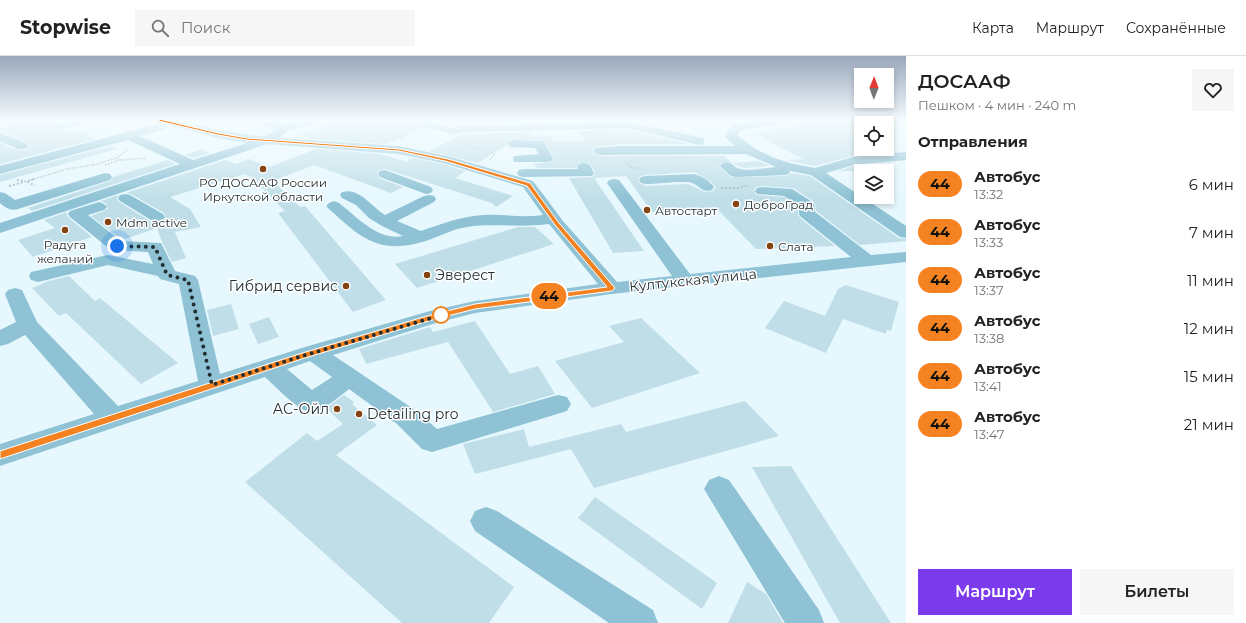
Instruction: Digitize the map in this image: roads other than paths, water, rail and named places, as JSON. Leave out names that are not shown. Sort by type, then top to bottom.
[{"type":"street","points":[[0,170],[106,146]]},
{"type":"street","points":[[47,171],[116,146]]},
{"type":"street","points":[[155,146],[193,165]]},
{"type":"street","points":[[205,146],[224,154]]},
{"type":"street","points":[[165,272],[155,247],[117,246],[76,214],[117,195],[193,165],[249,146]]},
{"type":"street","points":[[355,146],[399,150],[526,179],[587,173],[584,167]]},
{"type":"street","points":[[503,146],[516,150]]},
{"type":"street","points":[[515,146],[526,179],[553,219],[612,288]]},
{"type":"street","points":[[616,146],[620,150]]},
{"type":"street","points":[[744,146],[762,158],[795,169],[815,172],[852,161],[906,156]]},
{"type":"street","points":[[600,151],[749,150]]},
{"type":"street","points":[[155,162],[175,156]]},
{"type":"street","points":[[13,185],[13,206],[50,194],[121,166]]},
{"type":"street","points":[[795,169],[785,171],[731,170],[756,188],[787,192],[806,204],[807,214],[868,262]]},
{"type":"street","points":[[815,172],[906,233]]},
{"type":"street","points":[[385,174],[428,195],[385,221]]},
{"type":"street","points":[[685,281],[614,183],[637,178],[694,178],[707,187]]},
{"type":"street","points":[[0,228],[49,211],[117,195],[157,217]]},
{"type":"street","points":[[347,195],[361,202],[375,215],[385,221],[420,237]]},
{"type":"street","points":[[334,206],[363,231],[384,240],[398,242],[420,237],[456,224],[484,220]]},
{"type":"street","points":[[405,231],[451,210],[469,217],[484,220],[527,222],[553,219]]},
{"type":"street","name":"Култукская улица","points":[[0,455],[313,352],[430,318],[475,307],[612,288],[906,257]]},
{"type":"street","points":[[38,276],[108,260],[165,272],[167,275],[188,280],[212,385]]},
{"type":"street","points":[[15,294],[28,325],[113,418]]},
{"type":"street","points":[[0,339],[28,325]]},
{"type":"street","points":[[313,352],[406,417],[432,440],[558,404]]},
{"type":"street","points":[[268,367],[311,403],[349,377]]},
{"type":"street","points":[[720,489],[806,623]]},
{"type":"street","points":[[486,521],[640,623]]},
{"type":"place","name":"РО ДОСААФ России Иркутской области","points":[[263,169]]},
{"type":"place","name":"ДоброГрад","points":[[736,204]]},
{"type":"place","name":"Автостарт","points":[[647,210]]},
{"type":"place","name":"Mdm active","points":[[108,222]]},
{"type":"place","name":"Радуга желаний","points":[[65,230]]},
{"type":"place","name":"Слата","points":[[770,246]]},
{"type":"place","name":"Эверест","points":[[427,275]]},
{"type":"place","name":"Гибрид сервис","points":[[346,286]]},
{"type":"place","name":"АС-Ойл","points":[[337,409]]},
{"type":"place","name":"Detailing pro","points":[[359,414]]}]
